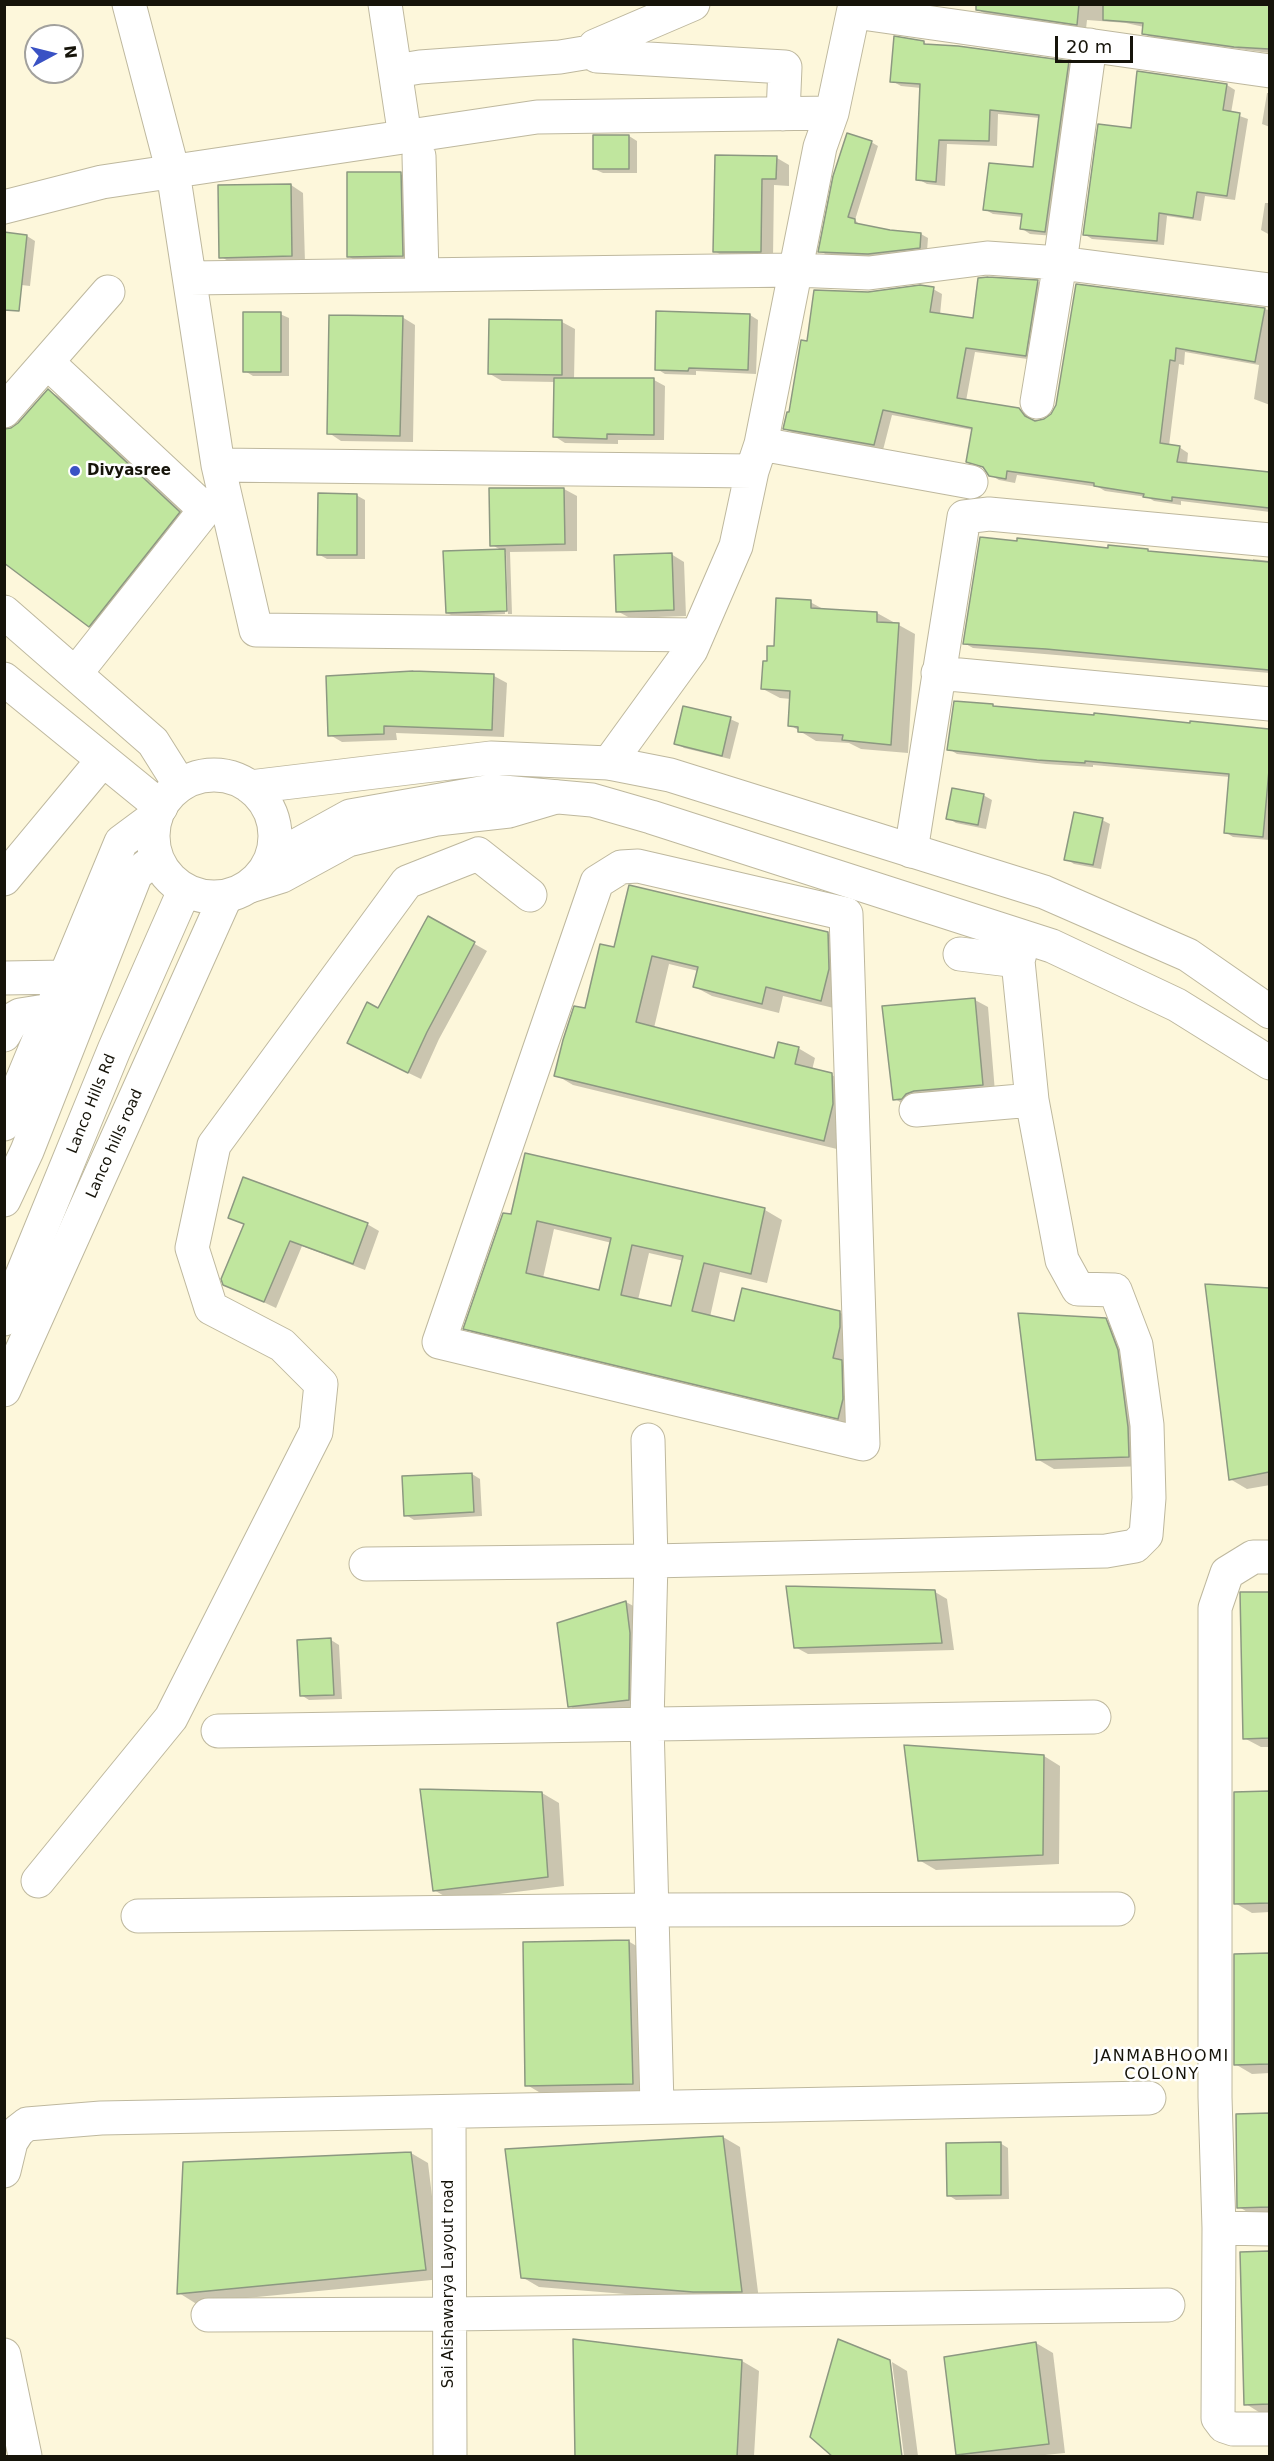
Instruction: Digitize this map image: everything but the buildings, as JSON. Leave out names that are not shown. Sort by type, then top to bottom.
[{"type":"street","points":[[129,4],[173,172],[218,465],[256,630],[697,635]]},
{"type":"street","points":[[385,4],[412,146],[422,275]]},
{"type":"street","points":[[693,4],[595,46],[597,56],[785,67],[783,114]]},
{"type":"street","points":[[609,763],[691,650],[736,546],[820,147],[832,113],[855,8],[1269,71]]},
{"type":"street","points":[[1037,402],[1060,262],[1090,45]]},
{"type":"street","points":[[396,71],[420,67],[560,57],[596,51]]},
{"type":"street","points":[[4,207],[102,182],[412,146],[537,117],[832,113]]},
{"type":"street","points":[[190,278],[794,270],[869,273],[987,258],[1060,262],[1269,290]]},
{"type":"street","points":[[4,411],[108,292]]},
{"type":"street","points":[[47,362],[197,502],[201,515],[76,673]]},
{"type":"street","points":[[218,465],[756,458],[971,482]]},
{"type":"street","points":[[911,850],[964,517],[989,514],[1269,540]]},
{"type":"street","points":[[4,612],[153,742],[166,803],[153,837],[157,858],[167,877],[184,891],[204,897],[237,892],[282,876],[348,840],[437,819],[502,812],[556,797]]},
{"type":"street","points":[[938,673],[1269,704]]},
{"type":"street","points":[[4,680],[102,761],[166,803]]},
{"type":"street","points":[[250,787],[491,758],[609,763],[669,775],[1044,892],[1188,955],[1269,1012]]},
{"type":"street","points":[[4,879],[102,761]]},
{"type":"street","points":[[4,1124],[121,842],[197,777],[215,775],[234,778],[250,787],[264,800],[273,817],[276,838],[272,859],[261,877],[237,892]]},
{"type":"street","points":[[272,859],[350,816],[492,791],[592,800],[748,848],[1021,950]]},
{"type":"street","points":[[39,1881],[171,1718],[316,1432],[321,1384],[282,1345],[211,1308],[192,1248],[214,1145],[407,882],[478,854],[502,812]]},
{"type":"street","points":[[722,885],[748,848]]},
{"type":"street","points":[[748,848],[753,893]]},
{"type":"street","points":[[478,854],[530,895]]},
{"type":"street","points":[[4,1200],[16,1148],[136,874],[157,858]]},
{"type":"street","points":[[638,866],[753,893],[846,914],[863,1444],[439,1342],[597,882],[621,867],[638,866]]},
{"type":"street","name":"Lanco Hills Rd","points":[[4,1319],[118,1040],[184,891]]},
{"type":"street","name":"Lanco hills road","points":[[4,1390],[237,892]]},
{"type":"street","points":[[960,954],[1052,946],[1177,1005],[1269,1063]]},
{"type":"street","points":[[366,1564],[651,1561],[1106,1551],[1136,1546],[1146,1535],[1149,1498],[1147,1425],[1136,1345],[1115,1290],[1078,1289],[1062,1260],[1032,1100],[1021,950]]},
{"type":"street","points":[[4,978],[66,977]]},
{"type":"street","points":[[4,1035],[14,1019],[20,1015],[52,1010]]},
{"type":"street","points":[[916,1110],[1032,1100]]},
{"type":"street","points":[[648,1440],[651,1561],[647,1723],[650,1910],[657,2106]]},
{"type":"street","points":[[1269,1557],[1253,1557],[1227,1573],[1215,1608],[1215,2097],[1219,2228],[1218,2418],[1224,2426],[1233,2429],[1269,2429]]},
{"type":"street","points":[[218,1731],[1094,1717]]},
{"type":"street","points":[[138,1916],[650,1910],[1118,1909]]},
{"type":"street","points":[[4,2171],[11,2142],[18,2131],[27,2124],[101,2118],[1149,2098]]},
{"type":"street","name":"Sai Aishawarya Layout road","points":[[449,2112],[450,2457]]},
{"type":"street","points":[[1219,2228],[1269,2229]]},
{"type":"street","points":[[208,2315],[1168,2305]]},
{"type":"street","points":[[4,2355],[25,2457]]},
{"type":"place","name":"Divyasree","points":[[75,471]]},
{"type":"district","name":"JANMABHOOMI COLONY","points":[[1162,2066]]}]
